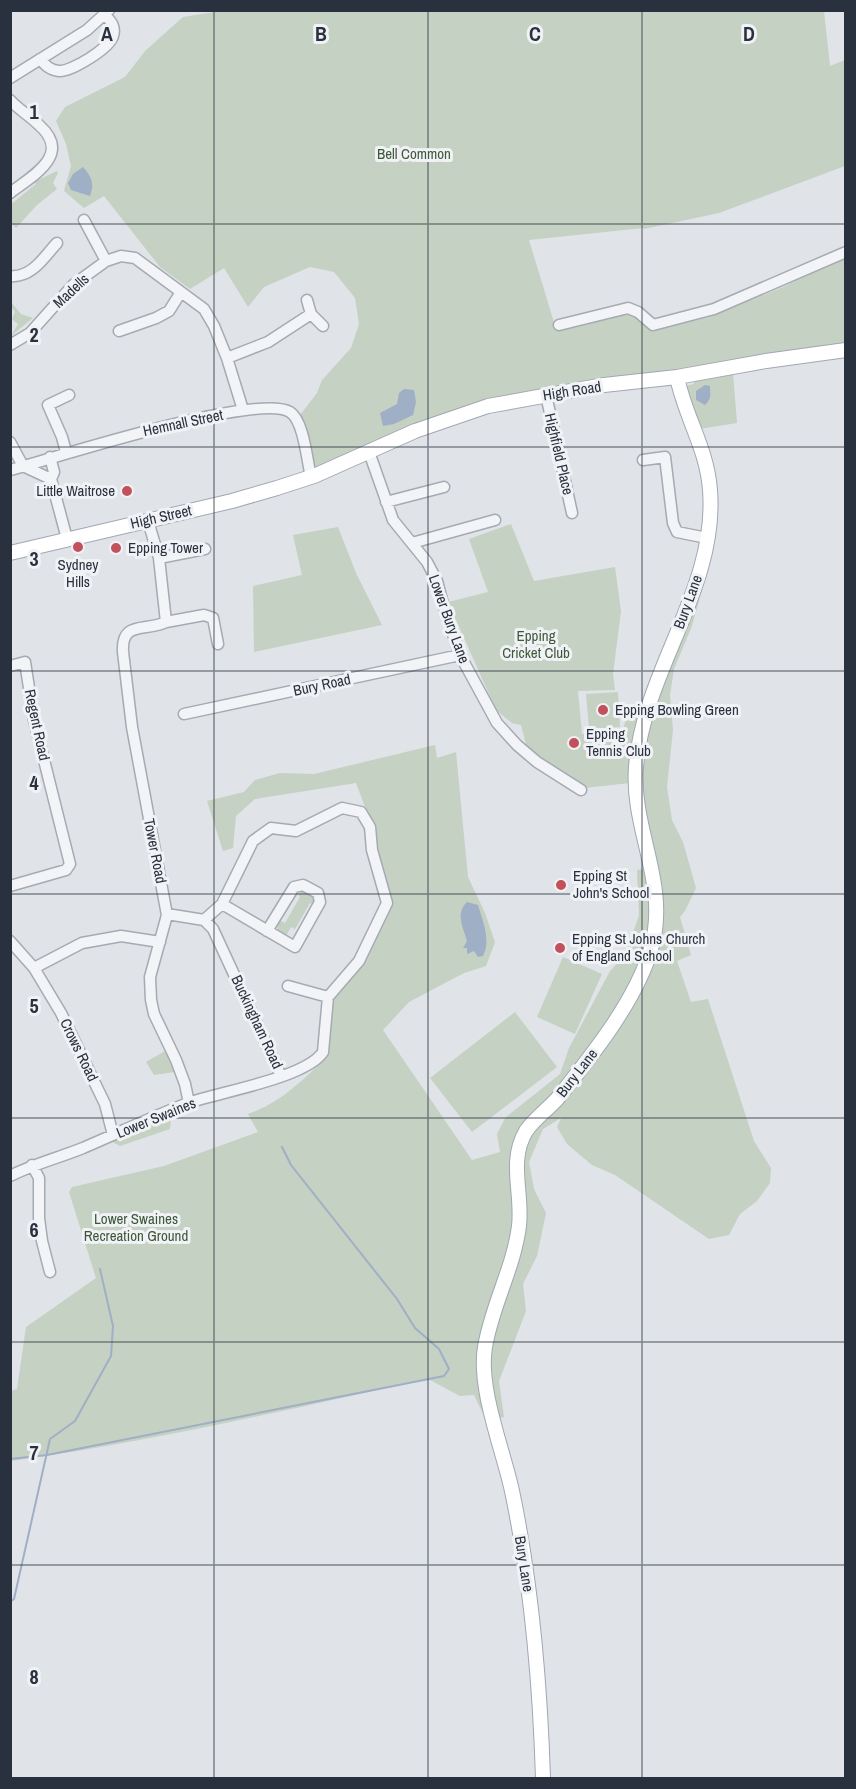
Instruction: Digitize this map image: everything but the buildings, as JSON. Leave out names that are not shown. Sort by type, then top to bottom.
[{"type":"main road","name":"High Road","points":[[310,477],[415,431],[468,412],[604,385],[676,377],[846,350]]},
{"type":"main road","name":"Bury Lane","points":[[543,1779],[541,1724],[529,1592],[512,1491],[487,1388],[484,1355],[493,1310],[519,1230],[517,1159],[520,1144],[532,1123],[550,1107],[604,1039],[642,973],[656,926],[657,901],[638,814],[635,771],[640,734],[699,574],[707,538],[710,493],[707,466],[699,439],[680,394],[676,377]]},
{"type":"main road","name":"High Street","points":[[10,553],[232,501],[310,477]]},
{"type":"street","points":[[10,78],[40,59],[87,30],[107,13],[114,31],[111,41],[105,47],[80,64],[62,72],[48,69],[40,59]]},
{"type":"street","points":[[10,100],[45,130],[50,138],[51,150],[44,168],[10,193]]},
{"type":"street","points":[[84,220],[106,261],[121,256],[135,258],[204,309],[214,326],[227,358],[243,410]]},
{"type":"street","points":[[10,276],[29,273],[57,243]]},
{"type":"street","points":[[559,325],[628,308],[638,312],[653,325],[714,309],[846,252]]},
{"type":"street","name":"Madells","points":[[10,345],[30,333],[73,285],[106,261]]},
{"type":"street","points":[[119,331],[169,311],[181,291]]},
{"type":"street","points":[[307,300],[311,314],[323,326]]},
{"type":"street","points":[[227,358],[268,342],[311,314]]},
{"type":"street","points":[[66,452],[48,405],[69,395]]},
{"type":"street","name":"Highfield Place","points":[[546,395],[572,513]]},
{"type":"street","name":"Hemnall Street","points":[[10,470],[122,437],[243,410],[278,409],[294,416],[302,435],[310,477]]},
{"type":"street","points":[[10,442],[23,466],[51,479]]},
{"type":"street","name":"Lower Bury Lane","points":[[369,452],[393,520],[427,562],[437,581],[460,655],[497,723],[517,746],[552,773],[580,790]]},
{"type":"street","points":[[50,457],[54,472],[51,479],[67,538]]},
{"type":"street","points":[[643,460],[665,457],[673,523],[677,532],[707,538]]},
{"type":"street","points":[[386,502],[444,487]]},
{"type":"street","points":[[412,543],[495,520]]},
{"type":"street","points":[[148,521],[159,558],[166,622]]},
{"type":"street","points":[[159,558],[205,549]]},
{"type":"street","name":"Tower Road","points":[[189,1103],[176,1060],[152,1007],[150,977],[167,914],[132,727],[122,643],[126,634],[134,629],[204,615],[213,618],[218,644]]},
{"type":"street","name":"Bury Road","points":[[184,714],[460,655]]},
{"type":"street","name":"Regent Road","points":[[10,666],[25,662],[34,720],[70,864],[66,870],[10,886]]},
{"type":"street","points":[[167,914],[204,920],[222,904],[253,841],[271,828],[296,831],[342,808],[361,812],[370,827],[372,850],[387,903],[359,961],[328,997],[288,986]]},
{"type":"street","points":[[222,904],[267,931],[295,947],[320,902],[318,893],[303,885],[294,886],[267,931]]},
{"type":"street","name":"Buckingham Road","points":[[204,920],[213,929],[281,1076],[318,1059],[323,1052],[328,997]]},
{"type":"street","points":[[34,968],[82,943],[121,936],[160,942]]},
{"type":"street","name":"Crows Road","points":[[10,941],[34,968],[61,1013],[105,1104],[112,1135]]},
{"type":"street","name":"Lower Swaines","points":[[10,1176],[32,1165],[65,1155],[189,1103],[281,1076]]},
{"type":"street","points":[[32,1165],[39,1178],[39,1218],[50,1272]]},
{"type":"green space","name":"Bell Common","points":[[221,11],[824,11],[830,66],[845,60],[845,166],[719,213],[644,229],[529,240],[556,329],[625,310],[652,330],[710,317],[783,287],[845,256],[845,347],[485,403],[312,471],[300,415],[317,393],[322,380],[351,348],[359,324],[355,298],[334,272],[310,267],[264,287],[248,307],[224,268],[190,289],[160,267],[104,196],[84,208],[64,191],[71,166],[66,144],[56,121],[65,107],[125,77],[145,51],[183,17]]},
{"type":"green space","points":[[57,171],[53,183],[57,189],[37,205],[16,228],[11,223],[10,205],[36,184],[34,182]]},
{"type":"green space","points":[[10,301],[21,314],[33,318],[11,336],[18,324],[12,319],[15,312]]},
{"type":"green space","points":[[733,373],[737,423],[699,429],[685,393],[686,386],[693,384],[696,380]]},
{"type":"green space","points":[[511,524],[534,581],[615,567],[621,611],[613,674],[615,690],[578,691],[582,734],[622,731],[629,712],[643,716],[706,567],[708,569],[692,626],[674,669],[670,695],[673,730],[667,787],[672,820],[683,842],[696,888],[680,917],[691,955],[677,961],[691,1002],[708,999],[754,1141],[771,1168],[770,1183],[757,1201],[740,1214],[729,1235],[709,1239],[615,1175],[592,1165],[567,1144],[557,1127],[561,1118],[543,1129],[529,1162],[534,1189],[546,1213],[537,1256],[523,1284],[526,1311],[499,1381],[504,1417],[486,1420],[474,1395],[460,1396],[428,1379],[168,1435],[11,1461],[11,1391],[17,1389],[26,1327],[96,1278],[69,1192],[72,1187],[164,1166],[258,1132],[248,1114],[290,1091],[325,1058],[330,998],[391,901],[368,815],[356,783],[255,799],[236,816],[233,848],[223,851],[207,801],[244,792],[255,780],[280,773],[314,774],[435,745],[437,758],[456,752],[468,877],[485,913],[495,942],[486,966],[464,973],[409,1002],[383,1030],[472,1160],[500,1152],[497,1134],[505,1118],[560,1074],[569,1048],[610,971],[626,954],[639,915],[637,870],[653,868],[630,783],[584,788],[527,748],[521,725],[512,723],[496,710],[448,602],[488,592],[469,539]]},
{"type":"green space","points":[[338,527],[356,573],[382,625],[254,652],[253,586],[302,575],[293,535]]},
{"type":"green space","name":"Epping Bowling Green","points":[[618,692],[620,727],[589,729],[586,694]]},
{"type":"green space","points":[[303,886],[316,894],[316,906],[310,903],[295,929],[291,927],[286,936],[278,931],[277,925],[279,920],[285,923],[300,897],[298,895]]},
{"type":"green space","points":[[563,957],[602,974],[575,1034],[537,1017]]},
{"type":"green space","points":[[515,1012],[557,1067],[472,1132],[430,1078]]},
{"type":"green space","points":[[165,1051],[175,1072],[154,1075],[146,1062]]},
{"type":"green space","points":[[171,1118],[170,1129],[120,1146],[109,1140]]},
{"type":"water","points":[[83,167],[91,180],[90,196],[71,190],[68,183],[73,174]]},
{"type":"water","points":[[705,385],[710,386],[710,394],[705,405],[696,400],[696,391]]},
{"type":"water","points":[[404,389],[414,390],[416,402],[413,415],[394,424],[383,426],[380,413],[397,404],[399,393]]},
{"type":"water","points":[[467,902],[478,905],[482,918],[486,937],[483,956],[478,957],[474,951],[467,954],[467,948],[463,948],[467,941],[462,926],[461,911]]},
{"type":"waterway","points":[[10,1459],[47,1455],[444,1376],[449,1369],[439,1349],[415,1328],[397,1299],[291,1165],[282,1147]]},
{"type":"waterway","points":[[10,1602],[14,1599],[50,1439],[75,1421],[111,1356],[113,1326],[100,1269]]},
{"type":"place","name":"Little Waitrose","points":[[127,491]]},
{"type":"place","name":"Sydney Hills","points":[[78,547]]},
{"type":"place","name":"Epping Tower","points":[[116,548]]},
{"type":"place","name":"Epping Bowling Green","points":[[603,710]]},
{"type":"place","name":"Epping Tennis Club","points":[[574,743]]},
{"type":"place","name":"Epping St John's School","points":[[561,885]]},
{"type":"place","name":"Epping St Johns Church of England School","points":[[560,948]]},
{"type":"park label","name":"Epping Cricket Club","points":[[536,644]]},
{"type":"park label","name":"Lower Swaines Recreation Ground","points":[[136,1228]]}]
